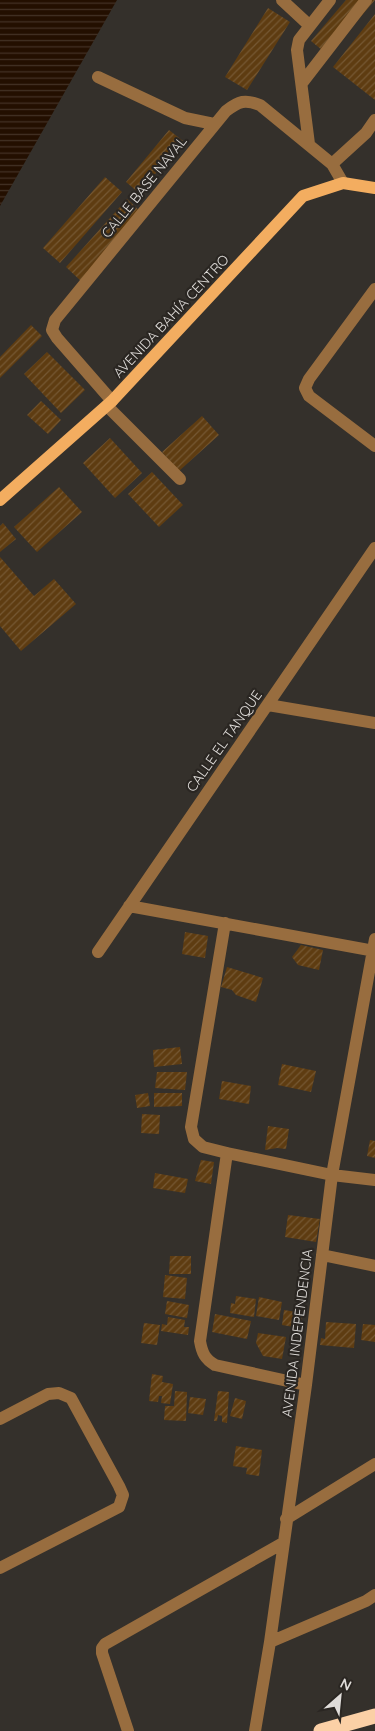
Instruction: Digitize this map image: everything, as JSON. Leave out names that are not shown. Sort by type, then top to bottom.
[{"type":"highway","points":[[321,1731],[375,1716]]},
{"type":"main road","name":"AVENIDA BAHÍA CENTRO","points":[[0,500],[110,404],[303,196],[343,183],[375,188]]},
{"type":"street","points":[[282,0],[310,26]]},
{"type":"street","points":[[309,144],[297,50],[299,40],[330,0]]},
{"type":"street","points":[[302,83],[366,0]]},
{"type":"street","points":[[98,77],[185,118],[214,124]]},
{"type":"street","name":"CALLE BASE NAVAL","points":[[180,478],[110,404],[56,338],[52,330],[55,320],[214,124],[226,110],[236,103],[249,101],[260,105],[332,164],[343,183]]},
{"type":"street","points":[[332,164],[366,132],[375,120]]},
{"type":"street","points":[[375,289],[309,379],[305,388],[309,396],[375,446]]},
{"type":"street","name":"CALLE EL TANQUE","points":[[98,952],[375,548]]},
{"type":"street","points":[[268,705],[375,723]]},
{"type":"street","points":[[129,906],[375,947]]},
{"type":"street","points":[[225,923],[191,1127],[194,1139],[203,1147],[227,1153],[332,1175],[375,1180]]},
{"type":"street","name":"AVENIDA INDEPENDENCIA","points":[[255,1731],[270,1642],[306,1385],[332,1175],[375,947]]},
{"type":"street","points":[[227,1153],[200,1341],[202,1349],[206,1359],[215,1365],[306,1385]]},
{"type":"street","points":[[322,1254],[375,1266]]},
{"type":"street","points":[[0,1419],[48,1394],[59,1393],[71,1398],[119,1486],[122,1495],[119,1507],[0,1568]]},
{"type":"street","points":[[286,1519],[375,1464]]},
{"type":"street","points":[[128,1731],[102,1653],[102,1648],[105,1644],[283,1543]]},
{"type":"street","points":[[270,1642],[366,1601],[375,1595]]},
{"type":"shaded area","points":[[0,0],[117,0],[0,206]]},
{"type":"building","points":[[346,0],[375,0],[328,55],[311,41]]},
{"type":"building","points":[[268,8],[290,22],[247,90],[225,77]]},
{"type":"building","points":[[375,14],[375,100],[333,67]]},
{"type":"building","points":[[169,130],[183,141],[139,193],[126,182]]},
{"type":"building","points":[[105,177],[122,192],[60,263],[43,248]]},
{"type":"building","points":[[127,199],[144,215],[83,283],[66,267]]},
{"type":"building","points":[[31,325],[42,336],[0,378],[0,357]]},
{"type":"building","points":[[47,352],[85,390],[61,413],[24,374]]},
{"type":"building","points":[[41,401],[61,420],[48,434],[27,415]]},
{"type":"building","points":[[202,416],[219,435],[179,471],[162,452]]},
{"type":"building","points":[[110,438],[142,473],[115,498],[83,463]]},
{"type":"building","points":[[152,472],[183,505],[159,527],[128,494]]},
{"type":"building","points":[[59,487],[82,512],[37,552],[14,527]]},
{"type":"building","points":[[3,523],[16,539],[0,552],[0,526]]},
{"type":"building","points":[[0,557],[34,596],[54,579],[76,604],[21,651],[0,626]]},
{"type":"building","points":[[185,932],[208,936],[205,958],[182,954]]},
{"type":"building","points":[[301,945],[323,950],[319,970],[298,965],[292,957]]},
{"type":"building","points":[[227,967],[263,978],[256,1002],[236,995],[232,990],[221,987]]},
{"type":"building","points":[[180,1047],[182,1064],[154,1067],[153,1050]]},
{"type":"building","points":[[282,1064],[316,1071],[311,1092],[278,1085]]},
{"type":"building","points":[[157,1072],[187,1072],[185,1090],[155,1088]]},
{"type":"building","points":[[222,1081],[251,1086],[249,1104],[219,1099]]},
{"type":"building","points":[[148,1093],[150,1106],[137,1108],[135,1095]]},
{"type":"building","points":[[154,1093],[182,1093],[182,1106],[154,1107]]},
{"type":"building","points":[[142,1114],[160,1115],[159,1134],[141,1133]]},
{"type":"building","points":[[268,1126],[289,1129],[286,1149],[265,1150]]},
{"type":"building","points":[[370,1140],[375,1141],[375,1158],[367,1156]]},
{"type":"building","points":[[201,1160],[214,1162],[211,1184],[195,1181]]},
{"type":"building","points":[[155,1173],[188,1179],[185,1193],[153,1188]]},
{"type":"building","points":[[288,1215],[320,1219],[316,1242],[285,1237]]},
{"type":"building","points":[[170,1256],[191,1256],[191,1274],[169,1274]]},
{"type":"building","points":[[165,1275],[187,1278],[185,1299],[163,1297]]},
{"type":"building","points":[[236,1296],[256,1299],[254,1317],[230,1313],[231,1303],[235,1304]]},
{"type":"building","points":[[259,1297],[282,1302],[279,1320],[256,1316]]},
{"type":"building","points":[[167,1301],[189,1305],[187,1318],[165,1314]]},
{"type":"building","points":[[284,1310],[303,1313],[300,1328],[282,1325]]},
{"type":"building","points":[[215,1314],[251,1321],[247,1339],[212,1332]]},
{"type":"building","points":[[168,1317],[185,1320],[184,1327],[189,1327],[188,1335],[161,1331],[162,1324],[167,1325]]},
{"type":"building","points":[[326,1322],[356,1324],[354,1348],[320,1345],[321,1338],[325,1339]]},
{"type":"building","points":[[144,1323],[160,1325],[157,1345],[141,1343]]},
{"type":"building","points":[[363,1324],[375,1325],[375,1342],[361,1340]]},
{"type":"building","points":[[258,1333],[286,1337],[282,1359],[263,1356],[256,1343]]},
{"type":"building","points":[[152,1374],[163,1376],[162,1382],[173,1384],[170,1404],[161,1403],[162,1396],[159,1396],[158,1402],[149,1401]]},
{"type":"building","points":[[175,1391],[187,1392],[186,1421],[164,1420],[165,1406],[174,1406]]},
{"type":"building","points":[[218,1391],[229,1392],[227,1423],[222,1422],[222,1416],[218,1415],[217,1421],[214,1421]]},
{"type":"building","points":[[190,1397],[206,1399],[203,1415],[188,1413]]},
{"type":"building","points":[[235,1398],[246,1401],[242,1419],[230,1416]]},
{"type":"building","points":[[236,1446],[262,1450],[259,1476],[246,1474],[247,1468],[233,1466]]}]
